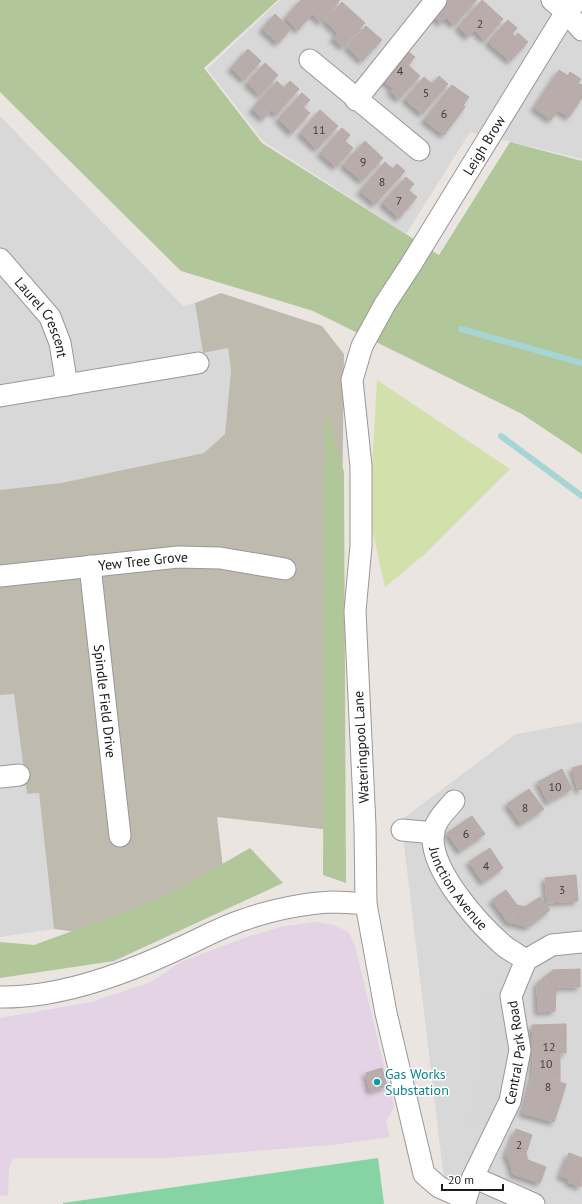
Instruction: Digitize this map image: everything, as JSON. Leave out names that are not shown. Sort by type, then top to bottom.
[{"type":"street","points":[[356,100],[436,0]]},
{"type":"street","points":[[566,4],[582,30]]},
{"type":"street","name":"Leigh Brow","points":[[402,278],[566,4]]},
{"type":"street","points":[[310,60],[356,100],[419,150]]},
{"type":"street","name":"Laurel Crescent","points":[[0,259],[50,317],[60,343],[67,385]]},
{"type":"street","name":"Wateringpool Lane","points":[[402,278],[385,304],[362,346],[352,380],[361,466],[361,546],[355,611],[365,826],[366,904],[386,1013],[424,1174],[440,1187],[465,1201]]},
{"type":"street","points":[[0,396],[198,363]]},
{"type":"street","name":"Yew Tree Grove","points":[[0,576],[178,557],[227,559],[285,569]]},
{"type":"street","name":"Spindle Field Drive","points":[[90,566],[120,836]]},
{"type":"street","name":"Junction Avenue","points":[[454,801],[436,823],[433,837],[437,857],[451,887],[468,910],[504,945],[526,960]]},
{"type":"street","points":[[402,830],[434,833]]},
{"type":"street","points":[[0,997],[38,993],[82,985],[132,969],[200,937],[246,918],[332,902],[366,904]]},
{"type":"street","points":[[526,960],[552,945],[582,942]]},
{"type":"street","name":"Central Park Road","points":[[465,1201],[473,1177],[510,1101],[520,1050],[511,996],[526,960]]},
{"type":"street","points":[[473,1177],[534,1204]]},
{"type":"shaded area","points":[[280,0],[582,0],[582,159],[470,132],[406,234],[263,141],[207,69]]},
{"type":"shaded area","points":[[0,116],[183,306],[195,303],[203,353],[228,348],[231,370],[225,434],[204,453],[61,483],[0,490]]},
{"type":"shaded area","points":[[221,293],[322,326],[344,354],[338,831],[217,817],[225,884],[129,939],[54,929],[39,793],[27,794],[14,694],[0,695],[0,490],[61,483],[204,453],[225,434],[231,370],[228,348],[203,353],[195,303]]},
{"type":"shaded area","points":[[14,693],[27,794],[39,793],[54,929],[0,937],[0,695]]},
{"type":"shaded area","points":[[582,722],[582,1204],[449,1204],[445,1188],[401,820],[516,734]]},
{"type":"shaded area","points":[[315,922],[334,925],[349,933],[355,946],[394,1107],[386,1121],[390,1137],[331,1145],[167,1158],[13,1158],[9,1168],[8,1196],[0,1195],[0,1018],[91,1002],[151,982],[181,962],[247,937],[280,927]]},
{"type":"shaded area","points":[[482,994],[511,996],[516,1070],[493,1136],[465,1123],[476,1098],[484,1049]]},
{"type":"green space","points":[[0,0],[278,0],[204,68],[262,143],[439,255],[510,142],[582,161],[582,454],[522,414],[313,311],[181,271],[0,92]]},
{"type":"green space","points":[[377,380],[510,469],[425,554],[385,587],[369,516]]},
{"type":"green space","points":[[325,407],[344,472],[346,883],[323,875]]},
{"type":"green space","points":[[250,848],[283,883],[114,961],[0,978],[0,942],[34,945],[163,898]]},
{"type":"green space","points":[[378,1158],[384,1204],[63,1204],[63,1203]]},
{"type":"building","points":[[301,0],[340,0],[321,22],[312,14],[298,30],[285,18]]},
{"type":"building","points":[[445,0],[477,0],[454,25],[446,18],[441,23],[432,15]]},
{"type":"building","points":[[482,0],[503,19],[485,40],[474,30],[468,37],[458,27]]},
{"type":"building","points":[[342,2],[365,23],[343,47],[333,38],[338,33],[325,21]]},
{"type":"building","points":[[275,14],[291,29],[278,43],[262,29]]},
{"type":"building","points":[[508,20],[517,28],[512,34],[515,37],[518,33],[528,42],[510,61],[488,42]]},
{"type":"building","points":[[366,26],[382,40],[362,61],[347,47]]},
{"type":"building","points":[[248,49],[261,61],[244,80],[231,68]]},
{"type":"building","points":[[406,50],[415,57],[408,65],[420,76],[399,99],[390,91],[393,88],[380,78]]},
{"type":"building","points":[[265,63],[278,75],[260,95],[247,83]]},
{"type":"building","points":[[559,70],[568,76],[570,72],[581,79],[578,83],[582,85],[582,98],[569,117],[558,110],[551,120],[534,108]]},
{"type":"building","points":[[439,76],[448,84],[422,114],[405,99],[424,77],[432,84]]},
{"type":"building","points":[[277,81],[284,88],[290,81],[299,89],[276,115],[271,110],[263,119],[252,109]]},
{"type":"building","points":[[452,85],[469,97],[463,105],[465,107],[444,135],[424,120]]},
{"type":"building","points":[[302,93],[310,100],[303,107],[310,113],[292,133],[278,119]]},
{"type":"building","points":[[320,110],[338,126],[317,149],[300,133]]},
{"type":"building","points":[[342,128],[350,135],[345,141],[353,148],[336,167],[320,153]]},
{"type":"building","points":[[365,141],[383,158],[362,181],[343,165]]},
{"type":"building","points":[[385,162],[393,169],[397,164],[405,171],[375,204],[360,191]]},
{"type":"building","points":[[406,177],[414,184],[408,190],[417,197],[399,218],[382,203]]},
{"type":"building","points":[[582,765],[582,789],[578,790],[572,768]]},
{"type":"building","points":[[562,769],[572,789],[548,802],[538,782]]},
{"type":"building","points":[[529,789],[544,809],[521,824],[507,804]]},
{"type":"building","points":[[472,816],[485,834],[460,851],[447,833]]},
{"type":"building","points":[[490,848],[503,868],[483,882],[469,862]]},
{"type":"building","points":[[576,875],[578,901],[547,903],[545,878]]},
{"type":"building","points":[[506,890],[517,905],[521,906],[517,924],[508,922],[492,900]]},
{"type":"building","points":[[540,897],[550,910],[528,927],[517,924],[521,906],[525,907]]},
{"type":"building","points":[[580,969],[580,987],[561,987],[558,990],[546,976],[553,970]]},
{"type":"building","points":[[546,976],[558,990],[556,992],[555,1011],[538,1012],[537,983]]},
{"type":"building","points":[[566,1024],[566,1039],[533,1040],[532,1025]]},
{"type":"building","points":[[566,1039],[566,1053],[533,1053],[533,1040]]},
{"type":"building","points":[[533,1053],[560,1053],[560,1073],[533,1074]]},
{"type":"building","name":"Gas Works Substation","points":[[382,1068],[387,1086],[370,1091],[366,1073]]},
{"type":"building","points":[[560,1073],[560,1082],[566,1084],[562,1098],[529,1088],[533,1074]]},
{"type":"building","points":[[529,1088],[562,1098],[558,1110],[526,1100]]},
{"type":"building","points":[[526,1100],[558,1110],[554,1122],[522,1113]]},
{"type":"building","points":[[516,1129],[532,1135],[526,1153],[527,1157],[510,1163],[506,1154]]},
{"type":"building","points":[[569,1153],[582,1158],[581,1187],[568,1182],[569,1179],[560,1176]]},
{"type":"building","points":[[527,1157],[528,1160],[546,1167],[540,1183],[513,1174],[510,1163]]},
{"type":"waterway","points":[[461,329],[582,363]]},
{"type":"waterway","points":[[501,436],[582,496]]},
{"type":"place","name":"Gas Works Substation","points":[[377,1082]]}]
